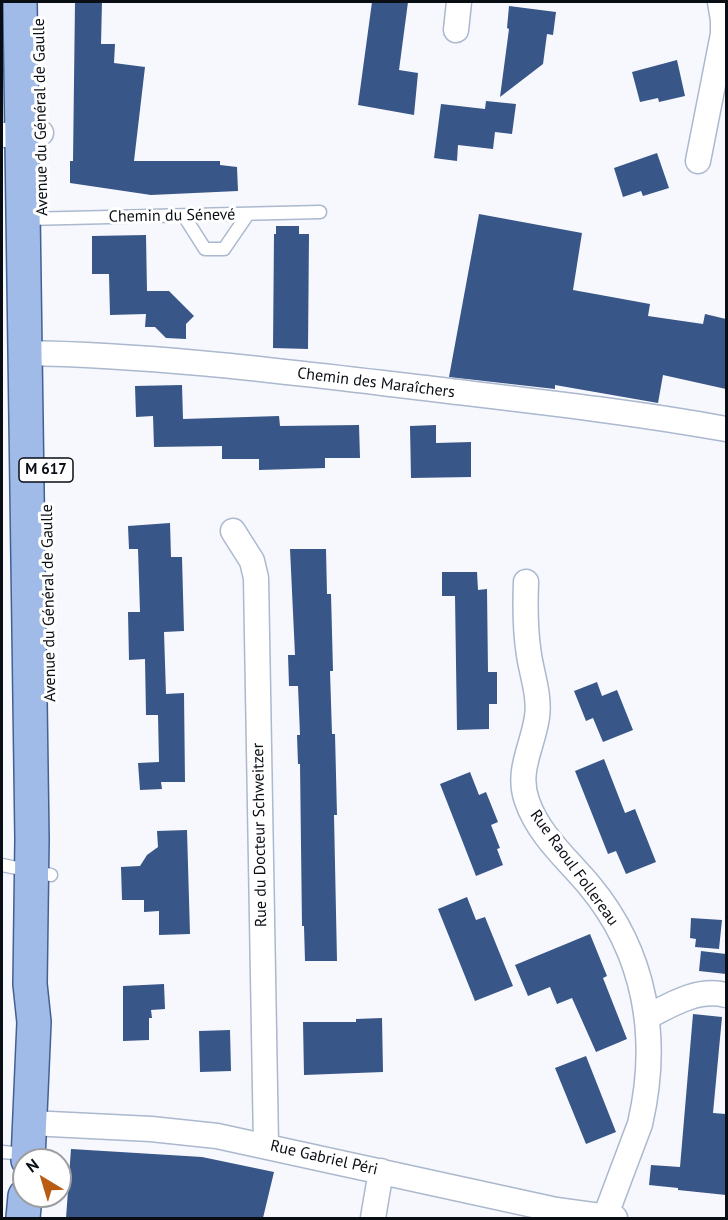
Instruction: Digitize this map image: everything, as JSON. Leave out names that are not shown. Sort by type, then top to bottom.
[{"type":"main road","name":"Avenue du Général de Gaulle","points":[[20,2],[22,134],[33,219],[34,353],[28,870],[30,984],[34,1022],[22,1147]]},
{"type":"main road","name":"Avenue du Général de Gaulle","points":[[22,134],[40,2]]},
{"type":"street","points":[[456,30],[459,2]]},
{"type":"street","points":[[698,161],[723,34],[720,2]]},
{"type":"street","name":"Chemin des Maraîchers","points":[[34,353],[105,355],[345,378],[649,415],[726,429]]},
{"type":"street","name":"Rue du Docteur Schweitzer","points":[[233,531],[252,561],[255,578],[266,1146]]},
{"type":"street","name":"Rue Raoul Follereau","points":[[526,582],[526,635],[538,710],[523,771],[526,799],[531,812],[544,831],[591,887],[623,936],[636,965],[647,1017],[648,1059],[644,1108],[610,1218]]},
{"type":"street","points":[[647,1017],[673,1003],[699,994],[726,995]]},
{"type":"street","name":"Rue Gabriel Péri","points":[[22,1147],[151,1129],[217,1136],[556,1210],[610,1218]]},
{"type":"street","points":[[373,1218],[381,1171]]},
{"type":"lane","name":"Chemin du Sénevé","points":[[33,219],[320,212]]},
{"type":"lane","points":[[184,216],[206,249],[224,249],[248,214]]},
{"type":"building","points":[[75,2],[102,2],[101,44],[115,44],[114,63],[145,67],[134,161],[220,161],[220,165],[237,167],[238,191],[151,195],[70,183],[70,161],[73,161]]},
{"type":"building","points":[[372,2],[408,2],[399,70],[418,73],[414,115],[358,105]]},
{"type":"building","points":[[509,6],[556,12],[553,35],[547,34],[543,64],[500,97],[509,29],[507,28]]},
{"type":"building","points":[[677,60],[685,96],[659,102],[658,98],[640,102],[632,72]]},
{"type":"building","points":[[486,101],[516,104],[512,134],[495,132],[493,149],[458,145],[457,161],[434,158],[441,104],[485,109]]},
{"type":"building","points":[[657,153],[669,188],[643,196],[641,191],[623,197],[614,168]]},
{"type":"building","points":[[479,214],[582,233],[573,290],[650,304],[648,316],[703,324],[705,314],[726,319],[726,389],[663,375],[658,403],[555,385],[555,389],[449,377]]},
{"type":"building","points":[[276,226],[299,226],[299,234],[309,234],[308,349],[273,348],[274,234],[276,234]]},
{"type":"building","points":[[146,235],[147,291],[169,291],[194,316],[186,324],[186,339],[166,338],[155,327],[145,327],[146,314],[110,315],[109,274],[92,274],[92,236]]},
{"type":"building","points":[[182,385],[183,419],[279,416],[280,426],[359,425],[360,458],[325,458],[325,468],[259,470],[259,459],[222,459],[222,446],[154,447],[153,416],[136,417],[135,386]]},
{"type":"building","points":[[436,425],[436,443],[471,442],[471,477],[411,478],[410,426]]},
{"type":"building","points":[[170,523],[171,557],[182,557],[184,631],[164,632],[166,694],[184,693],[185,782],[161,782],[162,789],[140,790],[138,763],[159,762],[158,715],[146,715],[145,659],[129,660],[128,612],[140,612],[138,549],[129,549],[128,526]]},
{"type":"building","points":[[290,549],[326,549],[327,594],[331,594],[332,734],[335,734],[337,961],[305,961],[304,926],[302,926],[300,764],[298,764],[297,735],[300,735],[298,686],[289,686],[288,655],[295,655]]},
{"type":"building","points":[[442,572],[477,572],[478,590],[487,589],[488,672],[497,672],[497,704],[489,704],[489,729],[457,730],[455,596],[442,596]]},
{"type":"building","points":[[597,682],[602,696],[617,690],[633,730],[603,742],[593,718],[586,721],[574,691]]},
{"type":"building","points":[[604,759],[625,813],[635,809],[656,862],[626,874],[616,851],[608,854],[575,771]]},
{"type":"building","points":[[470,772],[479,795],[486,792],[498,822],[491,825],[500,848],[497,849],[503,865],[476,876],[440,784]]},
{"type":"building","points":[[187,830],[190,934],[159,935],[159,911],[144,912],[144,900],[122,900],[121,867],[140,866],[147,855],[158,847],[157,831]]},
{"type":"building","points":[[467,897],[476,920],[485,917],[513,986],[475,1001],[438,909]]},
{"type":"building","points":[[691,918],[722,920],[719,949],[695,947],[696,939],[690,938]]},
{"type":"building","points":[[590,934],[607,976],[603,978],[627,1039],[596,1052],[572,998],[557,1004],[550,987],[528,996],[515,965]]},
{"type":"building","points":[[701,951],[726,954],[726,974],[699,971]]},
{"type":"building","points":[[164,984],[165,1009],[151,1010],[149,1040],[123,1041],[123,986]]},
{"type":"building","points":[[693,1014],[722,1017],[713,1113],[726,1114],[726,1195],[649,1185],[651,1165],[680,1167]]},
{"type":"building","points":[[382,1018],[383,1072],[304,1075],[303,1022],[356,1022],[356,1019]]},
{"type":"building","points":[[230,1030],[231,1071],[200,1072],[199,1031]]},
{"type":"building","points":[[586,1056],[616,1132],[586,1144],[555,1068]]},
{"type":"building","points":[[72,1149],[202,1157],[274,1172],[263,1218],[66,1218],[67,1208],[72,1208]]}]
